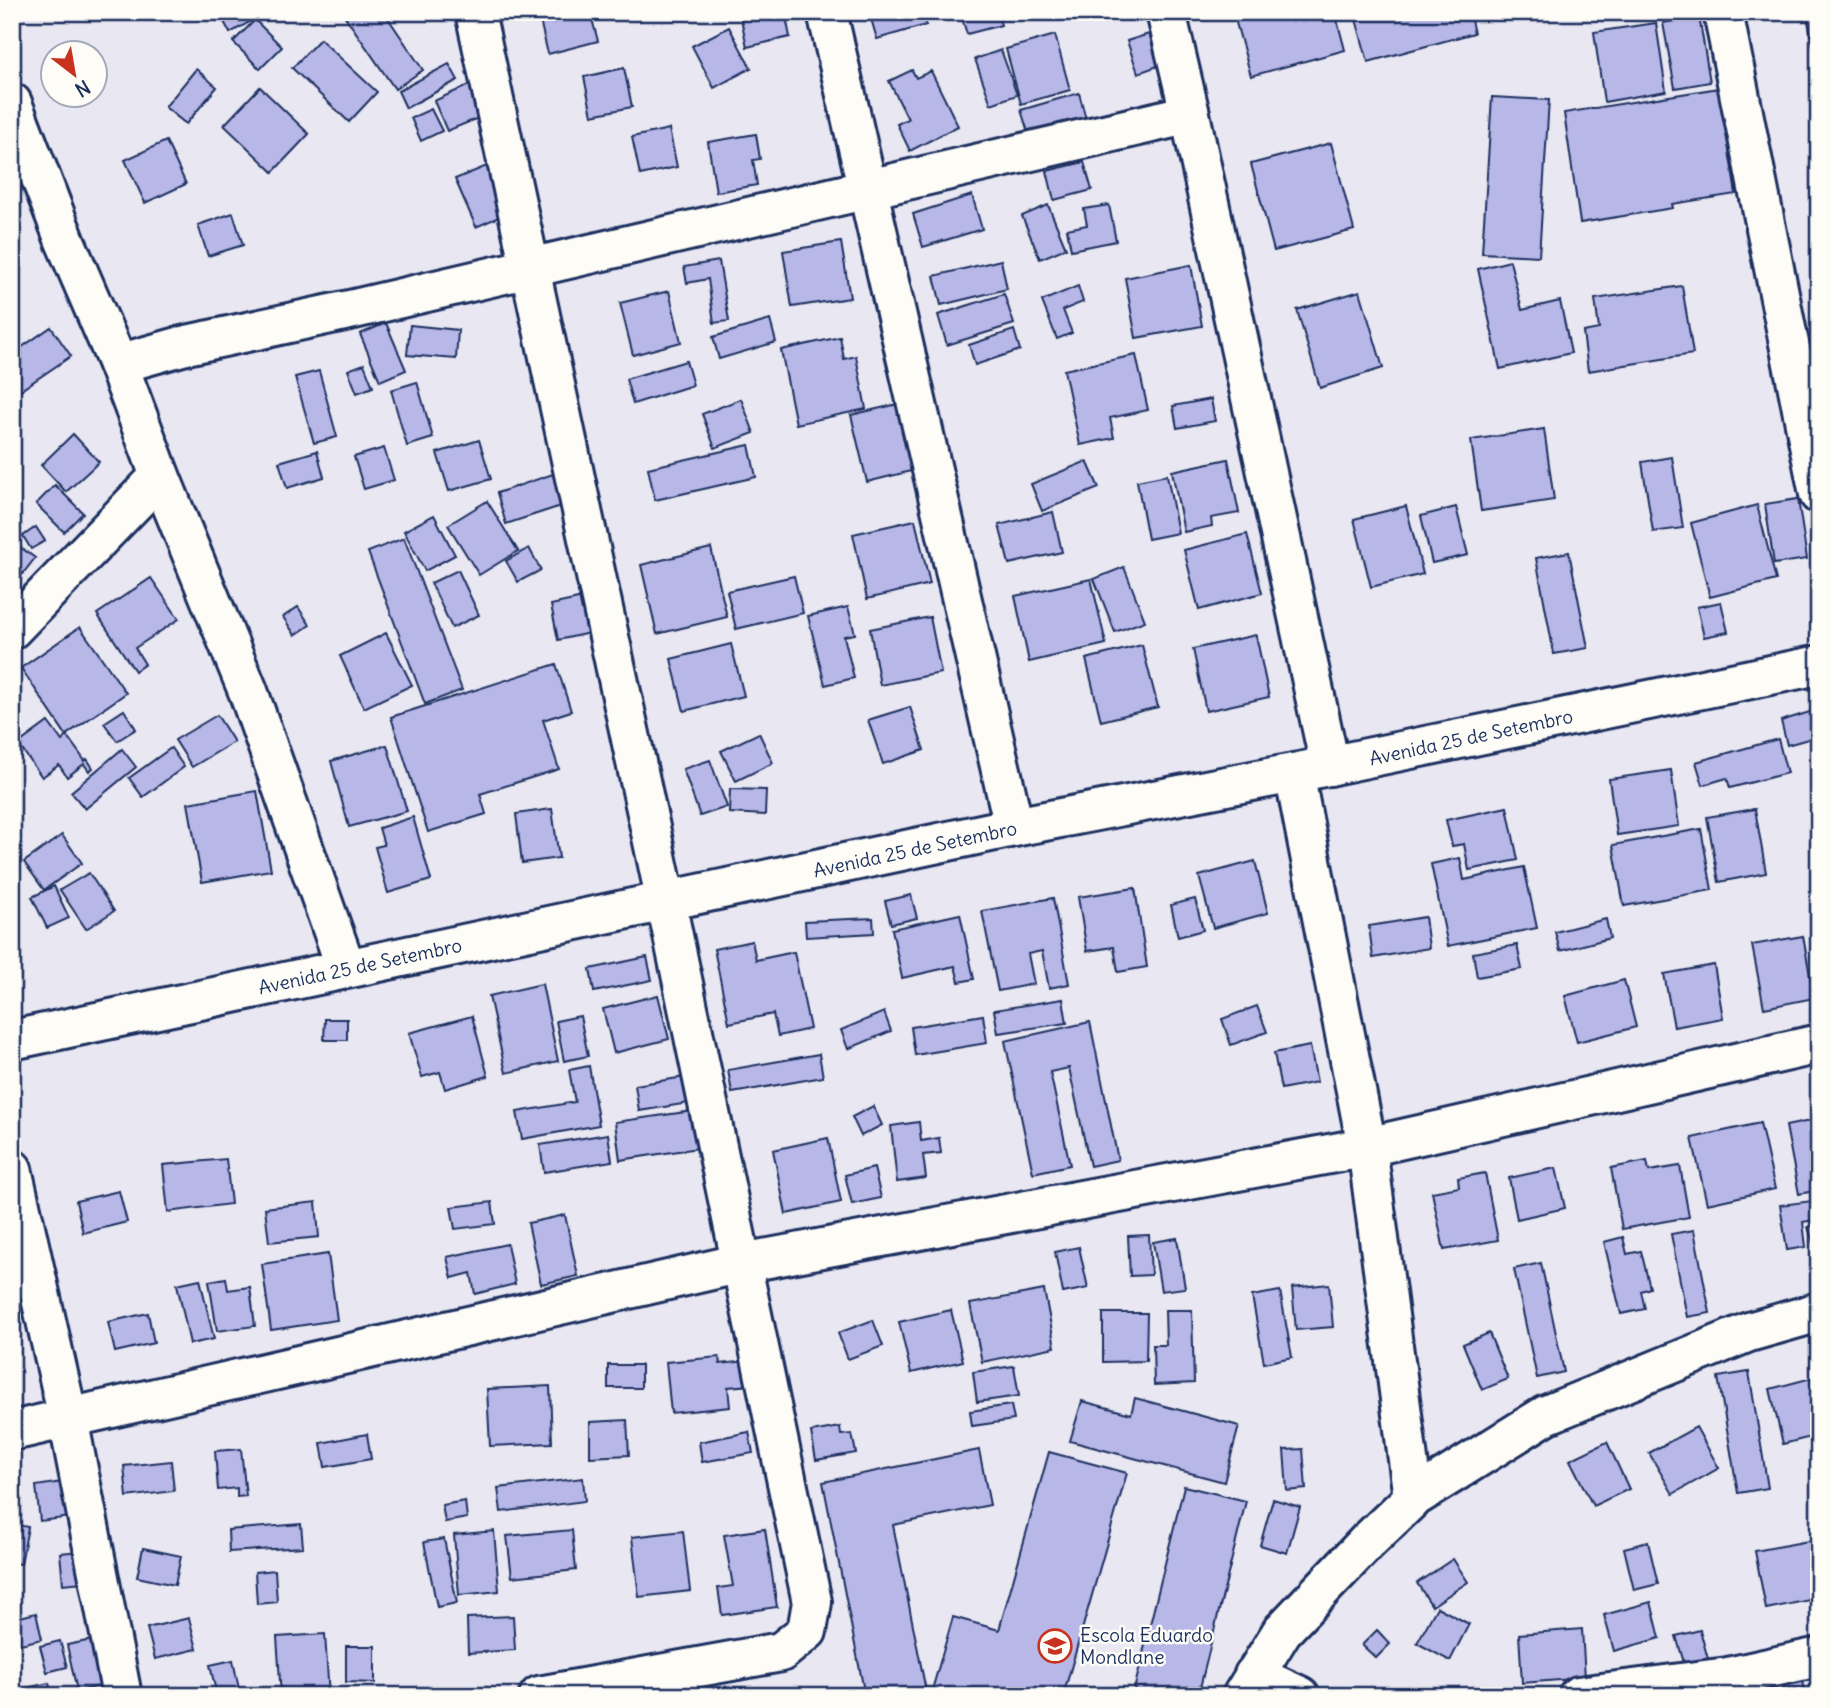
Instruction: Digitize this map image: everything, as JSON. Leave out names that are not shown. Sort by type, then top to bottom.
[{"type":"street","points":[[475,12],[666,902],[812,1602],[807,1631],[781,1652],[539,1696]]},
{"type":"street","points":[[827,12],[1014,827]]},
{"type":"street","points":[[1166,12],[1190,114],[1312,769],[1367,1147],[1413,1498]]},
{"type":"street","points":[[1723,12],[1819,494]]},
{"type":"street","points":[[118,364],[182,346],[354,309],[1190,114]]},
{"type":"street","points":[[16,128],[118,364],[160,476],[248,691],[346,968]]},
{"type":"street","points":[[12,629],[160,476]]},
{"type":"street","name":"Avenida 25 de Setembro","points":[[12,1040],[1014,827],[1819,665]]},
{"type":"street","points":[[12,1431],[741,1263],[1367,1147],[1819,1044]]},
{"type":"street","points":[[12,1169],[68,1418],[122,1696]]},
{"type":"street","points":[[1300,1696],[1248,1685],[1282,1631],[1413,1498],[1546,1415],[1749,1332],[1819,1311]]},
{"type":"street","points":[[1578,1696],[1728,1677],[1819,1657]]},
{"type":"building","points":[[219,12],[267,12],[230,33]]},
{"type":"building","points":[[342,12],[384,12],[423,70],[395,89]]},
{"type":"building","points":[[538,12],[590,12],[598,41],[548,54]]},
{"type":"building","points":[[785,12],[790,37],[747,47],[740,14]]},
{"type":"building","points":[[869,12],[922,12],[926,25],[877,39]]},
{"type":"building","points":[[960,12],[997,12],[1001,25],[967,34]]},
{"type":"building","points":[[1233,12],[1335,12],[1345,50],[1251,76]]},
{"type":"building","points":[[1354,12],[1469,12],[1474,33],[1368,62]]},
{"type":"building","points":[[1806,12],[1819,12],[1819,72]]},
{"type":"building","points":[[1699,16],[1710,82],[1675,88],[1663,23]]},
{"type":"building","points":[[255,20],[282,47],[260,69],[233,42]]},
{"type":"building","points":[[1656,23],[1666,91],[1604,102],[1594,32]]},
{"type":"building","points":[[729,27],[751,68],[714,88],[692,46]]},
{"type":"building","points":[[1149,34],[1161,65],[1138,73],[1127,41]]},
{"type":"building","points":[[1055,35],[1070,90],[1021,104],[1006,49]]},
{"type":"building","points":[[320,39],[377,92],[349,122],[292,68]]},
{"type":"building","points":[[1001,50],[1017,95],[991,104],[975,59]]},
{"type":"building","points":[[449,64],[458,80],[406,108],[398,91]]},
{"type":"building","points":[[624,68],[632,107],[592,115],[584,77]]},
{"type":"building","points":[[196,69],[217,87],[186,124],[165,107]]},
{"type":"building","points":[[912,70],[916,78],[931,71],[958,126],[910,151],[897,124],[908,119],[889,81]]},
{"type":"building","points":[[478,81],[491,113],[447,131],[434,101]]},
{"type":"building","points":[[260,87],[309,134],[273,172],[224,125]]},
{"type":"building","points":[[1719,88],[1736,194],[1672,204],[1673,208],[1580,223],[1564,113]]},
{"type":"building","points":[[1079,93],[1086,119],[1029,135],[1021,110]]},
{"type":"building","points":[[1492,97],[1549,100],[1539,256],[1482,253]]},
{"type":"building","points":[[431,109],[442,131],[421,141],[411,118]]},
{"type":"building","points":[[669,129],[677,167],[640,175],[632,137]]},
{"type":"building","points":[[756,134],[760,159],[753,160],[757,185],[716,192],[708,142]]},
{"type":"building","points":[[166,141],[186,184],[145,203],[125,160]]},
{"type":"building","points":[[1331,143],[1354,230],[1274,251],[1251,164]]},
{"type":"building","points":[[1084,162],[1092,190],[1054,200],[1047,171]]},
{"type":"building","points":[[487,166],[508,213],[476,227],[455,179]]},
{"type":"building","points":[[972,195],[982,229],[923,247],[913,214]]},
{"type":"building","points":[[1048,205],[1066,248],[1040,259],[1022,216]]},
{"type":"building","points":[[1109,205],[1116,241],[1071,250],[1067,229],[1087,225],[1084,209]]},
{"type":"building","points":[[233,213],[243,245],[208,256],[198,225]]},
{"type":"building","points":[[841,242],[850,298],[792,307],[783,251]]},
{"type":"building","points":[[1001,260],[1007,289],[941,305],[934,276]]},
{"type":"building","points":[[719,261],[729,321],[714,323],[708,279],[687,283],[684,267]]},
{"type":"building","points":[[1510,261],[1522,310],[1560,301],[1571,353],[1500,369],[1478,269]]},
{"type":"building","points":[[1191,265],[1202,326],[1136,338],[1125,278]]},
{"type":"building","points":[[1078,286],[1083,302],[1063,310],[1072,333],[1057,339],[1042,301]]},
{"type":"building","points":[[1682,286],[1693,354],[1588,371],[1583,332],[1599,329],[1595,299]]},
{"type":"building","points":[[669,291],[681,342],[633,355],[620,303]]},
{"type":"building","points":[[1360,291],[1383,368],[1320,388],[1297,310]]},
{"type":"building","points":[[1004,294],[1014,324],[947,345],[938,315]]},
{"type":"building","points":[[770,320],[776,342],[719,359],[713,337]]},
{"type":"building","points":[[386,323],[406,370],[380,381],[360,334]]},
{"type":"building","points":[[410,325],[458,330],[456,359],[407,355]]},
{"type":"building","points":[[51,327],[71,356],[12,396],[12,354]]},
{"type":"building","points":[[1014,330],[1020,350],[975,365],[969,345]]},
{"type":"building","points":[[840,337],[844,359],[856,356],[866,409],[796,424],[781,350]]},
{"type":"building","points":[[1136,355],[1148,410],[1110,418],[1114,438],[1080,445],[1064,370]]},
{"type":"building","points":[[686,361],[693,385],[633,404],[626,379]]},
{"type":"building","points":[[364,364],[373,387],[357,393],[348,370]]},
{"type":"building","points":[[319,371],[337,437],[314,443],[295,377]]},
{"type":"building","points":[[417,382],[433,438],[407,446],[391,390]]},
{"type":"building","points":[[741,399],[754,433],[715,448],[702,414]]},
{"type":"building","points":[[1211,399],[1215,421],[1177,428],[1173,406]]},
{"type":"building","points":[[911,401],[927,467],[867,482],[851,415]]},
{"type":"building","points":[[1544,429],[1554,500],[1481,511],[1471,440]]},
{"type":"building","points":[[73,434],[99,462],[66,492],[41,465]]},
{"type":"building","points":[[479,440],[491,479],[449,491],[437,453]]},
{"type":"building","points":[[749,445],[756,477],[655,500],[648,468]]},
{"type":"building","points":[[384,448],[394,480],[364,489],[354,457]]},
{"type":"building","points":[[317,451],[324,477],[287,488],[279,462]]},
{"type":"building","points":[[1672,457],[1683,528],[1653,532],[1642,462]]},
{"type":"building","points":[[1228,459],[1239,513],[1211,518],[1212,526],[1184,532],[1172,471]]},
{"type":"building","points":[[1087,461],[1099,488],[1042,511],[1031,484]]},
{"type":"building","points":[[553,474],[564,505],[506,524],[497,493]]},
{"type":"building","points":[[1167,475],[1178,533],[1148,539],[1137,481]]},
{"type":"building","points":[[55,485],[83,513],[64,532],[36,504]]},
{"type":"building","points":[[1798,499],[1807,559],[1774,564],[1765,504]]},
{"type":"building","points":[[487,501],[518,551],[479,575],[448,525]]},
{"type":"building","points":[[1757,505],[1776,580],[1710,597],[1691,523]]},
{"type":"building","points":[[1406,506],[1423,574],[1371,587],[1354,519]]},
{"type":"building","points":[[1456,507],[1468,555],[1432,563],[1421,516]]},
{"type":"building","points":[[1053,512],[1062,552],[1009,564],[999,525]]},
{"type":"building","points":[[434,515],[455,555],[425,571],[404,531]]},
{"type":"building","points":[[915,520],[930,584],[867,599],[853,534]]},
{"type":"building","points":[[36,527],[45,541],[31,549],[23,536]]},
{"type":"building","points":[[1247,534],[1262,593],[1199,610],[1184,550]]},
{"type":"building","points":[[404,538],[462,690],[425,704],[368,552]]},
{"type":"building","points":[[12,541],[35,558],[14,585],[12,584]]},
{"type":"building","points":[[529,548],[541,570],[518,582],[506,561]]},
{"type":"building","points":[[711,548],[727,617],[657,634],[641,565]]},
{"type":"building","points":[[1569,552],[1588,648],[1554,654],[1536,558]]},
{"type":"building","points":[[1124,567],[1145,621],[1115,632],[1094,579]]},
{"type":"building","points":[[458,570],[479,615],[452,628],[431,583]]},
{"type":"building","points":[[794,576],[803,613],[736,629],[727,591]]},
{"type":"building","points":[[151,578],[179,619],[135,648],[145,664],[135,671],[97,614]]},
{"type":"building","points":[[1091,579],[1106,644],[1029,662],[1015,596]]},
{"type":"building","points":[[587,597],[594,632],[558,640],[551,605]]},
{"type":"building","points":[[1721,602],[1728,632],[1704,637],[1697,607]]},
{"type":"building","points":[[298,607],[310,625],[295,635],[283,617]]},
{"type":"building","points":[[848,607],[855,634],[844,636],[854,678],[825,685],[808,616]]},
{"type":"building","points":[[930,617],[941,673],[880,685],[870,629]]},
{"type":"building","points":[[80,627],[126,693],[66,735],[21,668]]},
{"type":"building","points":[[386,633],[412,685],[364,708],[340,656]]},
{"type":"building","points":[[1256,635],[1269,697],[1206,711],[1193,649]]},
{"type":"building","points":[[731,644],[744,696],[684,711],[671,659]]},
{"type":"building","points":[[1142,645],[1158,707],[1101,721],[1086,659]]},
{"type":"building","points":[[556,664],[571,711],[543,720],[559,769],[480,794],[486,814],[428,832],[391,717]]},
{"type":"building","points":[[910,707],[924,750],[883,764],[868,720]]},
{"type":"building","points":[[124,710],[136,729],[117,741],[104,723]]},
{"type":"building","points":[[1816,710],[1819,736],[1787,745],[1781,721]]},
{"type":"building","points":[[217,715],[234,742],[192,767],[175,740]]},
{"type":"building","points":[[48,722],[62,741],[67,736],[93,768],[89,771],[84,764],[67,777],[59,765],[42,777],[18,744]]},
{"type":"building","points":[[759,733],[773,763],[736,781],[721,751]]},
{"type":"building","points":[[1778,739],[1787,773],[1730,788],[1727,778],[1703,785],[1696,762]]},
{"type":"building","points":[[387,745],[407,811],[349,827],[331,761]]},
{"type":"building","points":[[171,748],[184,767],[143,797],[129,778]]},
{"type":"building","points":[[122,749],[136,767],[85,809],[71,792]]},
{"type":"building","points":[[710,760],[727,807],[700,816],[683,769]]},
{"type":"building","points":[[1671,770],[1679,826],[1617,835],[1609,779]]},
{"type":"building","points":[[730,789],[766,790],[765,815],[729,813]]},
{"type":"building","points":[[257,791],[271,870],[202,882],[188,803]]},
{"type":"building","points":[[1507,807],[1518,860],[1469,870],[1464,844],[1452,846],[1446,820]]},
{"type":"building","points":[[552,809],[559,858],[522,863],[516,814]]},
{"type":"building","points":[[1755,809],[1766,873],[1719,882],[1707,817]]},
{"type":"building","points":[[413,817],[431,880],[388,893],[375,847],[384,845],[379,828]]},
{"type":"building","points":[[1701,829],[1712,890],[1624,906],[1613,845]]},
{"type":"building","points":[[62,835],[82,863],[44,890],[24,862]]},
{"type":"building","points":[[1460,858],[1464,880],[1524,867],[1537,928],[1448,946],[1431,864]]},
{"type":"building","points":[[1255,861],[1268,913],[1213,928],[1199,876]]},
{"type":"building","points":[[89,873],[114,911],[86,929],[60,890]]},
{"type":"building","points":[[54,886],[69,918],[47,928],[32,897]]},
{"type":"building","points":[[1135,888],[1147,967],[1118,972],[1114,947],[1087,951],[1078,897]]},
{"type":"building","points":[[911,895],[917,918],[891,924],[885,901]]},
{"type":"building","points":[[1053,898],[1069,984],[1049,988],[1042,951],[1028,954],[1034,984],[998,991],[982,911]]},
{"type":"building","points":[[1195,899],[1203,930],[1178,937],[1171,905]]},
{"type":"building","points":[[960,914],[974,979],[959,982],[955,966],[902,978],[892,929]]},
{"type":"building","points":[[1425,917],[1429,948],[1373,958],[1369,926]]},
{"type":"building","points":[[873,918],[874,933],[806,937],[805,921]]},
{"type":"building","points":[[1606,919],[1610,938],[1560,951],[1555,932]]},
{"type":"building","points":[[1803,936],[1814,998],[1764,1008],[1752,945]]},
{"type":"building","points":[[752,941],[756,960],[794,952],[810,1029],[778,1036],[773,1014],[729,1023],[714,949]]},
{"type":"building","points":[[1517,945],[1522,969],[1477,977],[1473,953]]},
{"type":"building","points":[[647,957],[652,980],[594,992],[590,969]]},
{"type":"building","points":[[1714,965],[1723,1018],[1674,1027],[1664,974]]},
{"type":"building","points":[[1624,980],[1636,1027],[1577,1042],[1565,996]]},
{"type":"building","points":[[542,984],[558,1061],[506,1073],[489,996]]},
{"type":"building","points":[[658,995],[669,1039],[614,1053],[603,1009]]},
{"type":"building","points":[[1063,999],[1067,1023],[998,1033],[994,1010]]},
{"type":"building","points":[[1257,1006],[1267,1032],[1231,1045],[1222,1019]]},
{"type":"building","points":[[884,1012],[891,1031],[848,1049],[841,1030]]},
{"type":"building","points":[[983,1015],[987,1043],[915,1055],[911,1027]]},
{"type":"building","points":[[472,1016],[488,1076],[445,1089],[440,1072],[422,1077],[409,1033]]},
{"type":"building","points":[[580,1016],[588,1056],[564,1061],[556,1021]]},
{"type":"building","points":[[325,1019],[347,1019],[347,1040],[324,1040]]},
{"type":"building","points":[[1090,1022],[1118,1160],[1090,1166],[1069,1068],[1050,1072],[1070,1165],[1033,1173],[1005,1041]]},
{"type":"building","points":[[1310,1046],[1317,1082],[1281,1089],[1274,1053]]},
{"type":"building","points":[[819,1054],[823,1077],[732,1093],[728,1070]]},
{"type":"building","points":[[589,1066],[599,1125],[522,1139],[517,1112],[575,1102],[569,1070]]},
{"type":"building","points":[[685,1077],[689,1103],[639,1111],[635,1085]]},
{"type":"building","points":[[873,1106],[882,1125],[861,1136],[852,1117]]},
{"type":"building","points":[[700,1110],[705,1147],[620,1160],[615,1122]]},
{"type":"building","points":[[1819,1119],[1819,1190],[1799,1194],[1786,1126]]},
{"type":"building","points":[[919,1122],[921,1141],[939,1138],[941,1153],[923,1155],[926,1178],[897,1182],[891,1126]]},
{"type":"building","points":[[1760,1123],[1775,1189],[1707,1204],[1692,1138]]},
{"type":"building","points":[[608,1134],[612,1161],[544,1172],[540,1145]]},
{"type":"building","points":[[828,1138],[841,1202],[786,1214],[773,1150]]},
{"type":"building","points":[[226,1159],[231,1204],[168,1212],[163,1165]]},
{"type":"building","points":[[1647,1161],[1649,1171],[1680,1166],[1689,1217],[1622,1229],[1611,1168]]},
{"type":"building","points":[[874,1168],[881,1198],[852,1204],[845,1175]]},
{"type":"building","points":[[1556,1168],[1565,1208],[1517,1219],[1509,1178]]},
{"type":"building","points":[[1485,1173],[1498,1240],[1444,1250],[1432,1192],[1459,1187],[1458,1178]]},
{"type":"building","points":[[119,1191],[127,1222],[83,1233],[76,1201]]},
{"type":"building","points":[[1812,1201],[1814,1220],[1803,1222],[1806,1247],[1787,1250],[1780,1205]]},
{"type":"building","points":[[316,1202],[319,1237],[269,1242],[265,1208]]},
{"type":"building","points":[[492,1202],[495,1224],[455,1229],[451,1207]]},
{"type":"building","points":[[565,1215],[578,1276],[541,1284],[528,1223]]},
{"type":"building","points":[[1819,1224],[1819,1259],[1818,1259],[1808,1227]]},
{"type":"building","points":[[1694,1230],[1710,1313],[1687,1317],[1671,1234]]},
{"type":"building","points":[[1149,1235],[1151,1275],[1130,1276],[1128,1236]]},
{"type":"building","points":[[1623,1237],[1627,1254],[1641,1251],[1650,1288],[1641,1291],[1645,1309],[1621,1314],[1604,1242]]},
{"type":"building","points":[[1177,1238],[1185,1288],[1161,1291],[1153,1242]]},
{"type":"building","points":[[507,1244],[515,1284],[475,1294],[471,1273],[452,1278],[447,1257]]},
{"type":"building","points":[[1079,1247],[1088,1288],[1063,1293],[1055,1252]]},
{"type":"building","points":[[328,1254],[337,1320],[271,1330],[262,1264]]},
{"type":"building","points":[[1541,1263],[1564,1372],[1537,1378],[1514,1269]]},
{"type":"building","points":[[226,1278],[228,1290],[250,1287],[255,1326],[217,1331],[209,1281]]},
{"type":"building","points":[[200,1279],[214,1339],[190,1344],[177,1284]]},
{"type":"building","points":[[1329,1284],[1333,1327],[1296,1330],[1292,1288]]},
{"type":"building","points":[[1044,1290],[1055,1347],[982,1362],[970,1304]]},
{"type":"building","points":[[1280,1291],[1292,1357],[1264,1363],[1252,1296]]},
{"type":"building","points":[[951,1310],[963,1361],[911,1373],[899,1322]]},
{"type":"building","points":[[1165,1310],[1192,1310],[1194,1383],[1154,1385],[1153,1345],[1166,1345]]},
{"type":"building","points":[[148,1313],[154,1343],[115,1352],[108,1322]]},
{"type":"building","points":[[1103,1313],[1147,1313],[1146,1361],[1103,1362]]},
{"type":"building","points":[[873,1320],[883,1346],[848,1359],[838,1333]]},
{"type":"building","points":[[1489,1333],[1508,1379],[1482,1390],[1463,1344]]},
{"type":"building","points":[[719,1357],[720,1364],[747,1361],[750,1385],[728,1387],[730,1407],[671,1413],[666,1362]]},
{"type":"building","points":[[608,1365],[641,1365],[641,1388],[608,1388]]},
{"type":"building","points":[[1014,1366],[1019,1396],[977,1402],[973,1372]]},
{"type":"building","points":[[1749,1372],[1768,1488],[1738,1493],[1718,1377]]},
{"type":"building","points":[[1819,1376],[1819,1435],[1783,1444],[1770,1389]]},
{"type":"building","points":[[550,1386],[552,1443],[490,1446],[487,1389]]},
{"type":"building","points":[[1135,1398],[1239,1426],[1224,1482],[1070,1441],[1082,1401],[1131,1414]]},
{"type":"building","points":[[1011,1405],[1014,1420],[972,1426],[970,1411]]},
{"type":"building","points":[[627,1420],[629,1455],[590,1457],[590,1422]]},
{"type":"building","points":[[840,1427],[841,1435],[852,1434],[856,1453],[816,1460],[811,1432]]},
{"type":"building","points":[[1696,1427],[1719,1468],[1673,1494],[1649,1453]]},
{"type":"building","points":[[749,1432],[753,1453],[702,1462],[699,1442]]},
{"type":"building","points":[[367,1434],[371,1459],[325,1467],[321,1443]]},
{"type":"building","points":[[1607,1442],[1629,1489],[1593,1506],[1570,1460]]},
{"type":"building","points":[[241,1449],[246,1496],[237,1497],[237,1488],[218,1490],[215,1451]]},
{"type":"building","points":[[1303,1449],[1306,1489],[1287,1491],[1284,1450]]},
{"type":"building","points":[[979,1450],[990,1505],[893,1525],[927,1696],[865,1696],[823,1482]]},
{"type":"building","points":[[1049,1452],[1127,1473],[1063,1696],[952,1696],[932,1690],[953,1617],[999,1630]]},
{"type":"building","points":[[171,1461],[174,1491],[127,1497],[124,1466]]},
{"type":"building","points":[[583,1478],[585,1501],[501,1512],[498,1488]]},
{"type":"building","points":[[75,1480],[80,1516],[40,1521],[36,1486]]},
{"type":"building","points":[[1184,1486],[1246,1501],[1198,1696],[1159,1696],[1134,1690]]},
{"type":"building","points":[[1273,1499],[1300,1507],[1287,1553],[1260,1545]]},
{"type":"building","points":[[465,1501],[467,1518],[445,1522],[442,1505]]},
{"type":"building","points":[[12,1524],[28,1527],[21,1564],[12,1563]]},
{"type":"building","points":[[301,1524],[303,1547],[229,1552],[228,1530]]},
{"type":"building","points":[[765,1529],[777,1607],[722,1615],[718,1588],[733,1586],[724,1535]]},
{"type":"building","points":[[572,1530],[576,1570],[512,1577],[507,1536]]},
{"type":"building","points":[[494,1531],[499,1591],[459,1595],[454,1535]]},
{"type":"building","points":[[683,1531],[690,1591],[639,1597],[632,1537]]},
{"type":"building","points":[[444,1539],[457,1603],[437,1607],[424,1542]]},
{"type":"building","points":[[1819,1539],[1819,1598],[1766,1609],[1755,1551]]},
{"type":"building","points":[[1648,1542],[1658,1584],[1634,1590],[1624,1548]]},
{"type":"building","points":[[143,1548],[181,1556],[175,1585],[137,1577]]},
{"type":"building","points":[[92,1550],[94,1581],[63,1584],[60,1553]]},
{"type":"building","points":[[1453,1559],[1468,1582],[1432,1606],[1417,1583]]},
{"type":"building","points":[[275,1570],[277,1602],[257,1604],[255,1572]]},
{"type":"building","points":[[1651,1602],[1660,1638],[1614,1651],[1604,1615]]},
{"type":"building","points":[[1437,1607],[1469,1624],[1450,1661],[1417,1643]]},
{"type":"building","points":[[36,1613],[42,1639],[12,1646],[12,1619]]},
{"type":"building","points":[[513,1616],[515,1650],[468,1653],[467,1618]]},
{"type":"building","points":[[189,1618],[197,1649],[155,1659],[147,1628]]},
{"type":"building","points":[[1582,1629],[1585,1678],[1522,1683],[1519,1634]]},
{"type":"building","points":[[1377,1630],[1390,1644],[1376,1658],[1362,1645]]},
{"type":"building","points":[[1700,1630],[1708,1659],[1685,1666],[1676,1636]]},
{"type":"building","points":[[325,1634],[329,1696],[281,1696],[277,1637]]},
{"type":"building","points":[[97,1639],[106,1685],[77,1691],[67,1645]]},
{"type":"building","points":[[60,1641],[67,1667],[47,1672],[40,1646]]},
{"type":"building","points":[[346,1646],[375,1646],[375,1683],[346,1682]]},
{"type":"building","points":[[233,1660],[240,1694],[217,1696],[210,1665]]},
{"type":"building","points":[[1803,1681],[1806,1696],[1756,1696],[1755,1691]]},
{"type":"building","points":[[49,1683],[52,1696],[12,1696],[12,1691]]},
{"type":"place","name":"Escola Eduardo Mondlane","points":[[1055,1646]]}]
